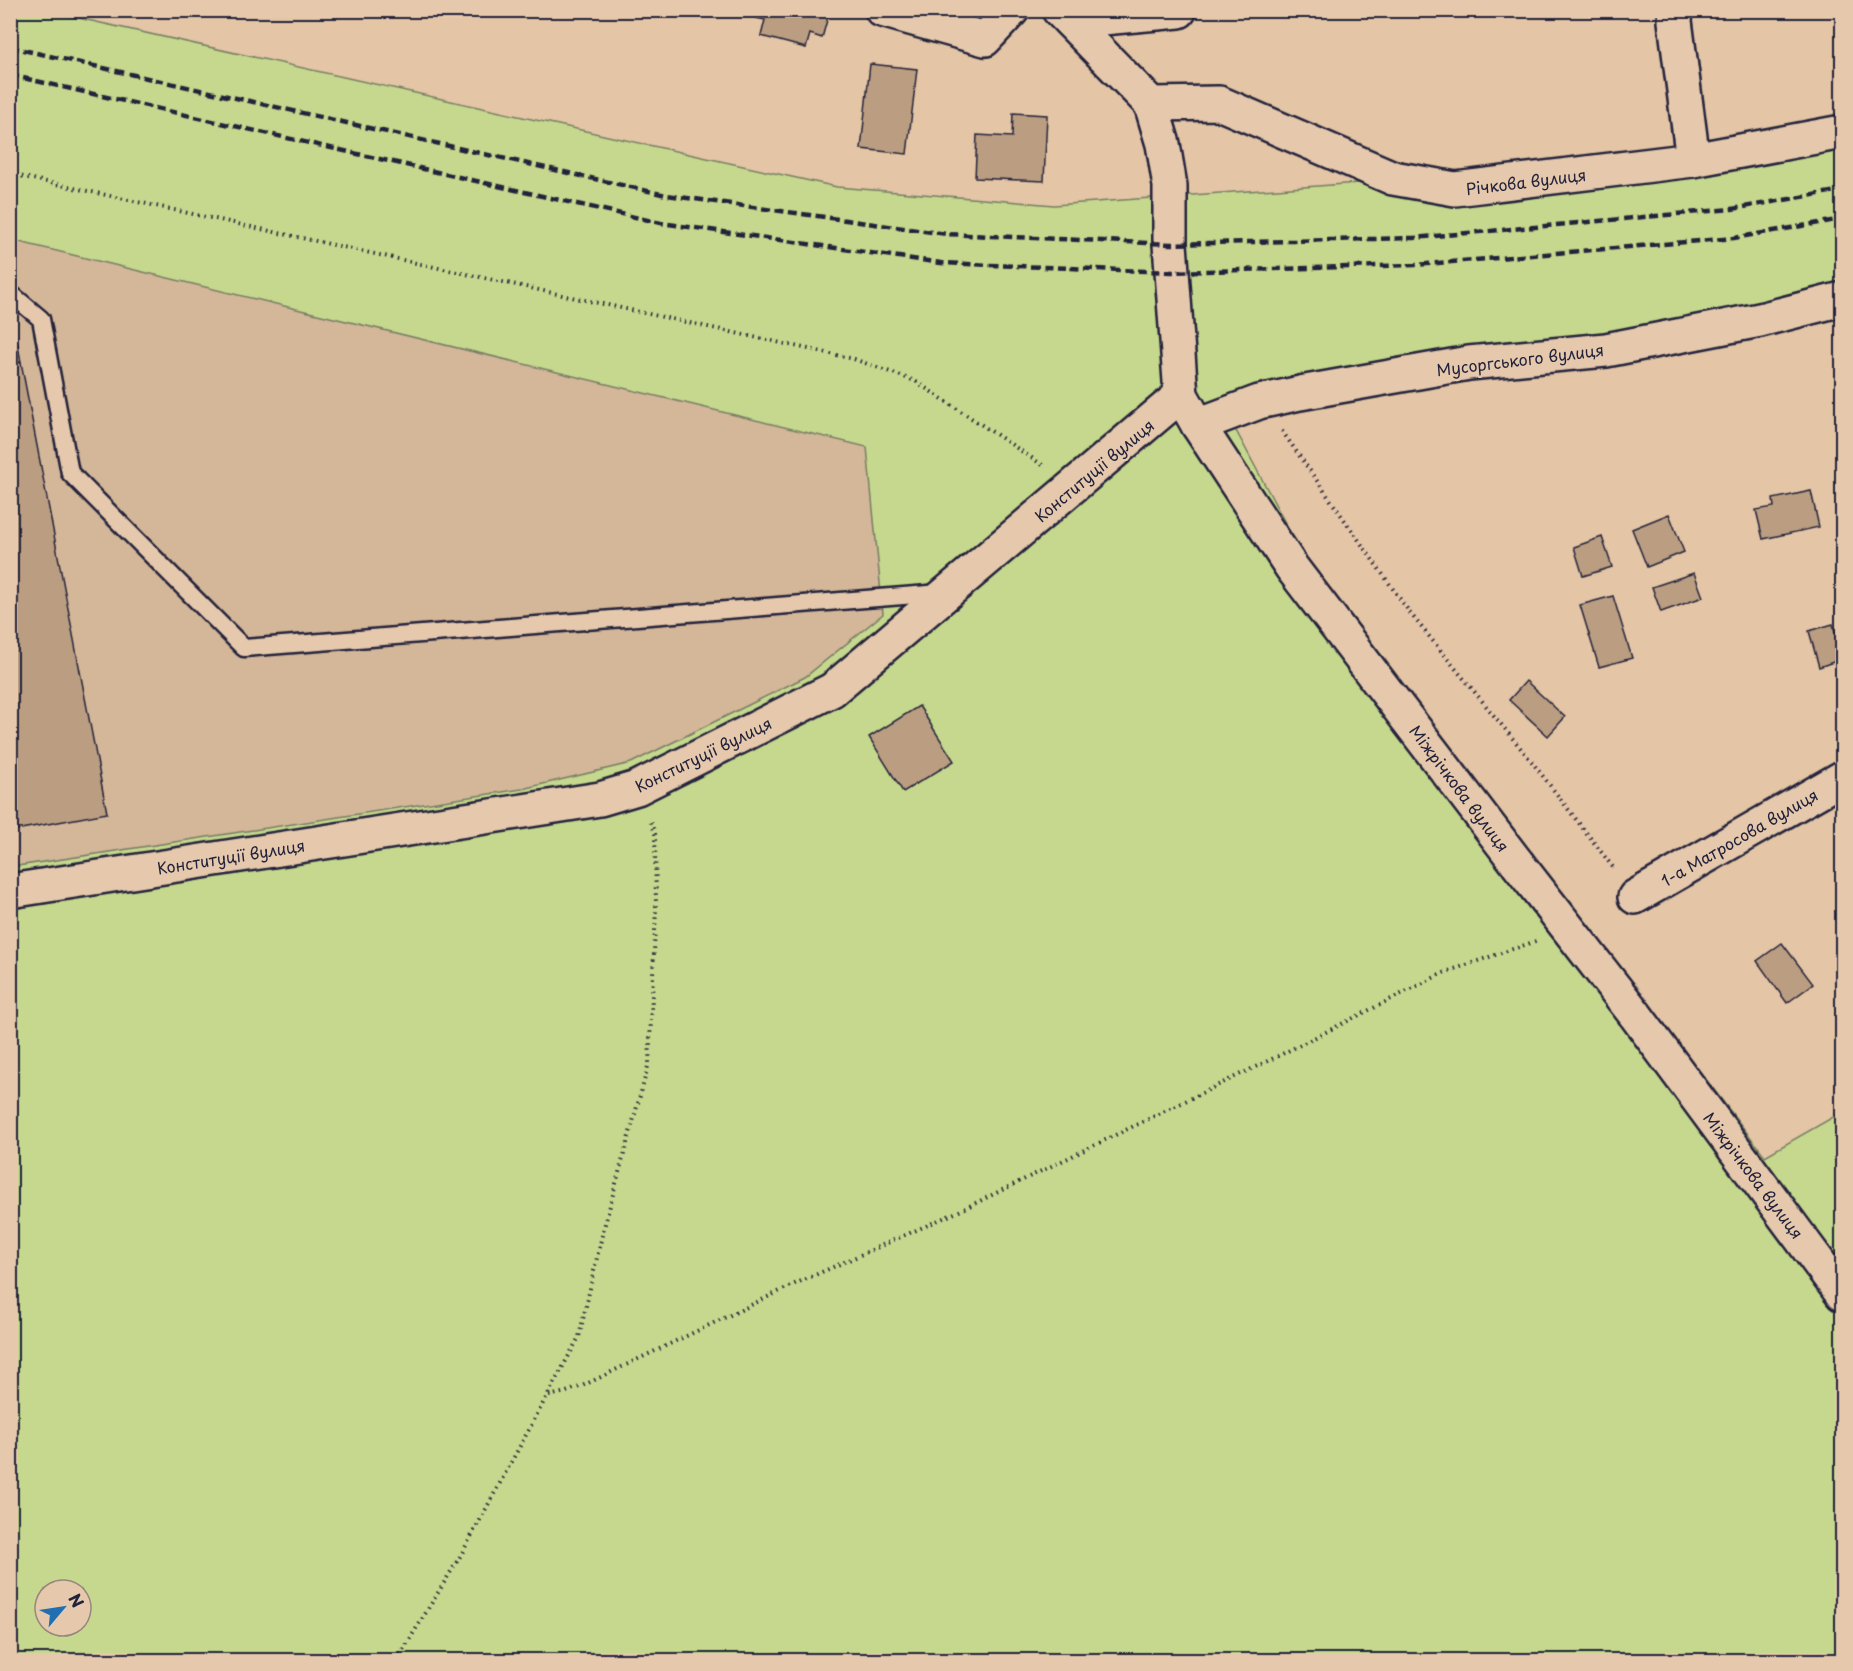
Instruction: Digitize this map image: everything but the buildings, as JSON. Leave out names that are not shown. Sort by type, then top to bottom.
[{"type":"street","points":[[882,10],[985,39],[1012,10]]},
{"type":"street","points":[[1065,16],[1179,10]]},
{"type":"street","points":[[1676,10],[1675,21],[1693,160]]},
{"type":"street","points":[[1065,16],[1151,104]]},
{"type":"street","name":"Річкова вулиця","points":[[1151,104],[1219,103],[1393,178],[1455,189],[1693,160],[1842,132]]},
{"type":"street","name":"Міжрічкова вулиця","points":[[1151,104],[1170,186],[1170,244],[1181,395],[1292,568],[1634,1013],[1842,1294]]},
{"type":"street","name":"Мусоргського вулиця","points":[[1198,424],[1259,402],[1300,393],[1469,363],[1606,350],[1760,320],[1842,299]]},
{"type":"street","name":"Конституції вулиця","points":[[10,891],[600,799],[638,788],[832,690],[1181,395]]},
{"type":"street","name":"1-а Матросова вулиця","points":[[1635,897],[1842,778]]},
{"type":"lane","points":[[10,293],[41,319],[70,473],[244,648],[948,593]]},
{"type":"path","points":[[10,174],[854,358],[915,381],[1075,486]]},
{"type":"path","points":[[1259,402],[1301,456],[1410,613],[1532,762],[1635,897]]},
{"type":"path","points":[[397,1660],[461,1555],[579,1337],[603,1231],[649,1063],[656,908],[655,834],[638,788]]},
{"type":"path","points":[[549,1396],[582,1386],[797,1283],[957,1212],[1443,973],[1541,939]]},
{"type":"shaded area","points":[[11,240],[867,447],[883,614],[805,677],[631,763],[522,789],[11,867]]},
{"type":"green space","points":[[11,11],[47,11],[837,187],[1054,205],[1842,148],[1842,297],[1225,410],[1305,560],[1765,1156],[1842,1112],[1842,1660],[11,1660],[11,867],[522,789],[631,763],[805,677],[883,614],[867,447],[11,240]]},
{"type":"railway","points":[[10,47],[666,195],[946,234],[1170,244],[1413,238],[1732,209],[1842,190]]},
{"type":"railway","points":[[10,75],[661,223],[941,263],[1172,272],[1415,265],[1734,238],[1842,219]]}]
